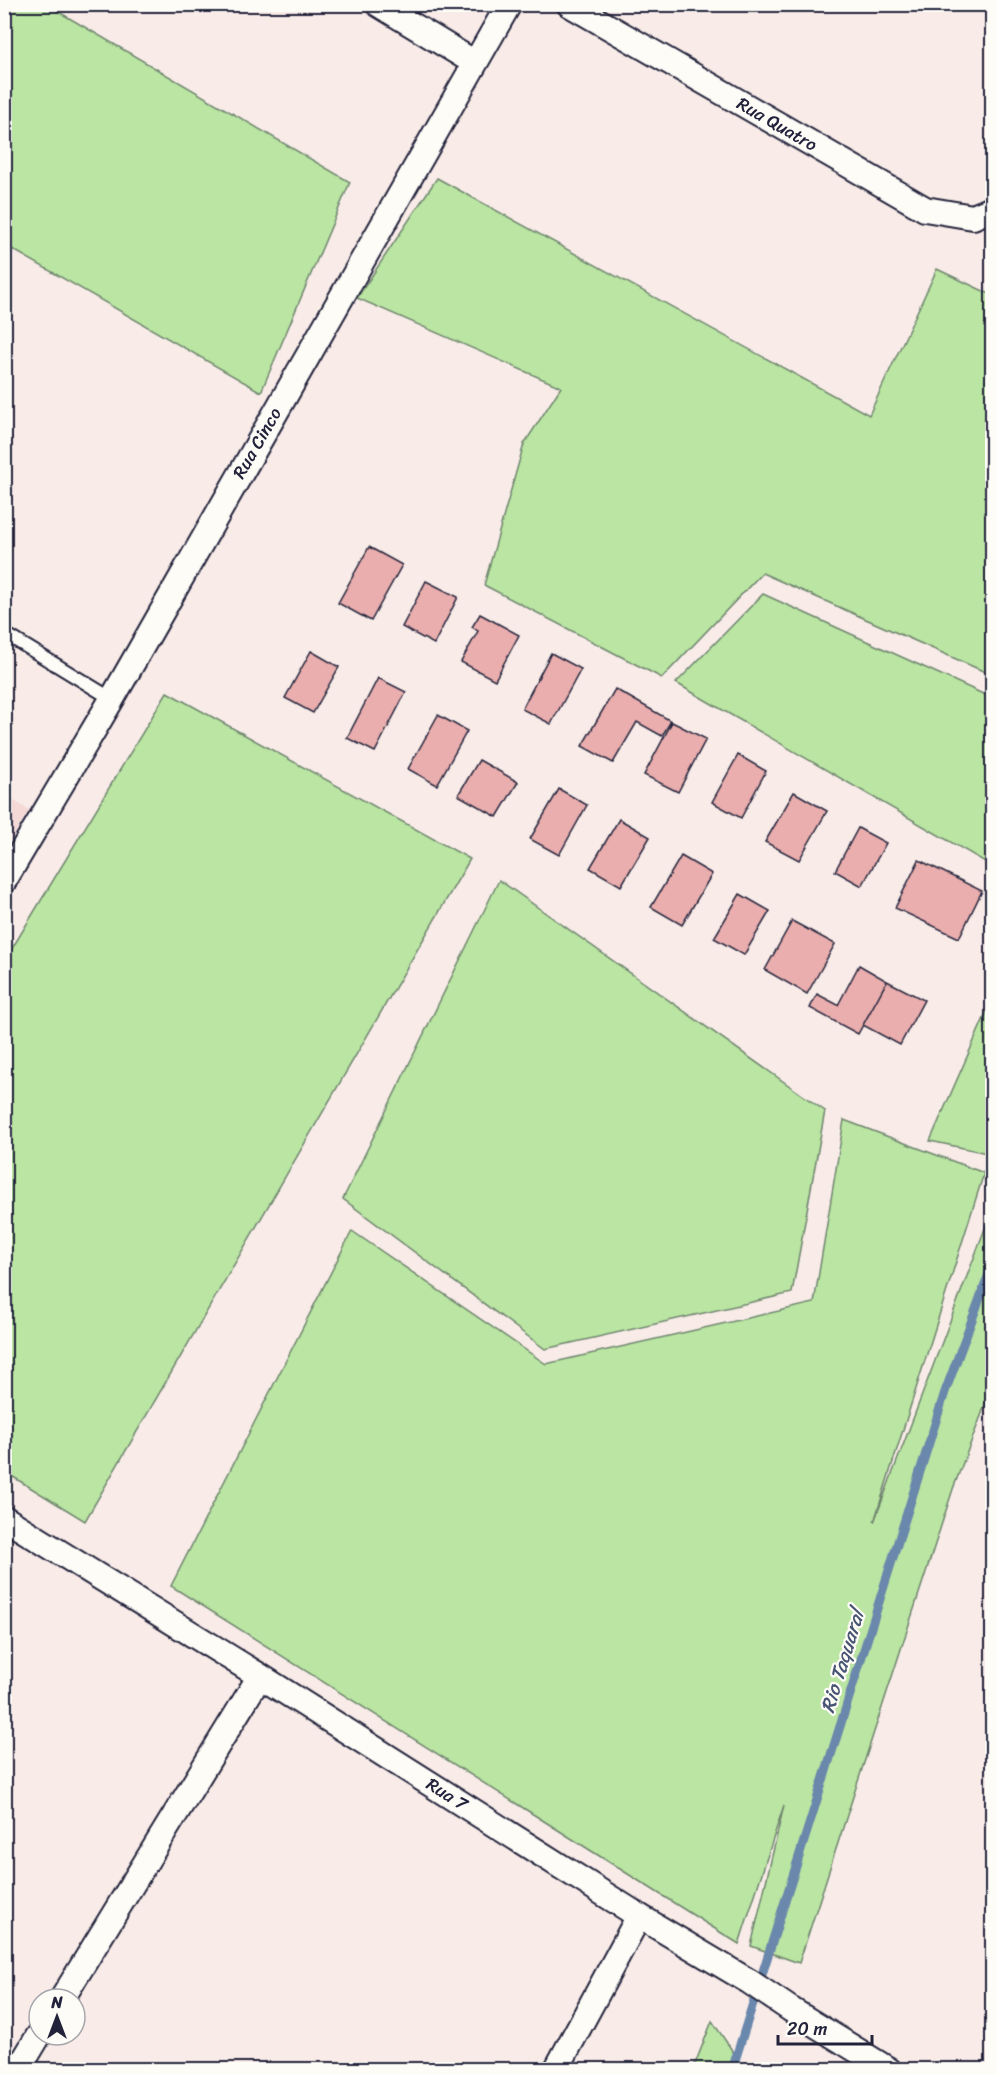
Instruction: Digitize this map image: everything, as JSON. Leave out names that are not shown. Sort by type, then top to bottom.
[{"type":"street","points":[[378,4],[475,63]]},
{"type":"street","name":"Rua Cinco","points":[[4,881],[111,699],[509,4]]},
{"type":"street","name":"Rua Quatro","points":[[569,4],[925,209],[973,217],[993,209]]},
{"type":"street","name":"Rua 7","points":[[4,1518],[889,2070]]},
{"type":"street","points":[[69,1987],[260,1677]]},
{"type":"street","points":[[556,2070],[639,1916]]},
{"type":"street","points":[[18,2070],[32,2047]]},
{"type":"lane","points":[[4,633],[111,699]]},
{"type":"shaded area","points":[[5,795],[29,810],[5,851]]},
{"type":"green space","points":[[15,5],[47,5],[350,182],[261,392],[5,245],[4,13]]},
{"type":"green space","points":[[437,178],[869,415],[937,269],[992,295],[992,675],[762,573],[662,678],[484,585],[524,444],[561,387],[357,298]]},
{"type":"green space","points":[[763,594],[992,698],[992,866],[676,683]]},
{"type":"green space","points":[[167,692],[470,859],[85,1521],[5,1472],[5,960]]},
{"type":"green space","points":[[499,880],[825,1111],[792,1293],[545,1349],[343,1199]]},
{"type":"green space","points":[[992,1000],[992,1154],[930,1141]]},
{"type":"green space","points":[[844,1120],[984,1173],[874,1522],[992,1210],[992,1387],[953,1489],[799,1963],[751,1946],[784,1805],[739,1944],[171,1586],[352,1231],[546,1364],[814,1303]]},
{"type":"green space","points":[[712,2021],[745,2069],[693,2069]]},
{"type":"building","points":[[369,547],[402,565],[371,621],[338,603]]},
{"type":"building","points":[[426,581],[458,597],[434,644],[402,627]]},
{"type":"building","points":[[480,614],[519,635],[495,680],[461,662],[478,631],[472,627]]},
{"type":"building","points":[[311,651],[339,667],[313,713],[285,698]]},
{"type":"building","points":[[551,653],[581,669],[551,724],[522,709]]},
{"type":"building","points":[[378,678],[406,692],[375,752],[347,738]]},
{"type":"building","points":[[615,689],[671,721],[662,736],[637,722],[613,763],[582,746]]},
{"type":"building","points":[[438,715],[467,731],[437,785],[408,769]]},
{"type":"building","points":[[672,722],[706,739],[678,792],[644,775]]},
{"type":"building","points":[[738,755],[766,771],[741,818],[712,802]]},
{"type":"building","points":[[479,760],[518,782],[497,817],[458,795]]},
{"type":"building","points":[[559,789],[587,805],[559,855],[530,839]]},
{"type":"building","points":[[794,792],[827,811],[799,860],[765,842]]},
{"type":"building","points":[[619,819],[650,837],[621,886],[590,868]]},
{"type":"building","points":[[858,828],[886,843],[862,886],[835,871]]},
{"type":"building","points":[[681,856],[712,874],[682,925],[651,907]]},
{"type":"building","points":[[919,860],[982,891],[959,938],[895,908]]},
{"type":"building","points":[[740,894],[770,911],[744,955],[714,938]]},
{"type":"building","points":[[792,921],[835,944],[807,994],[765,970]]},
{"type":"building","points":[[859,965],[887,981],[858,1034],[810,1008],[817,994],[838,1005]]},
{"type":"building","points":[[887,981],[924,1000],[900,1045],[863,1025]]},
{"type":"waterway","name":"Rio Taquaral","points":[[732,2070],[945,1392],[992,1266]]}]
